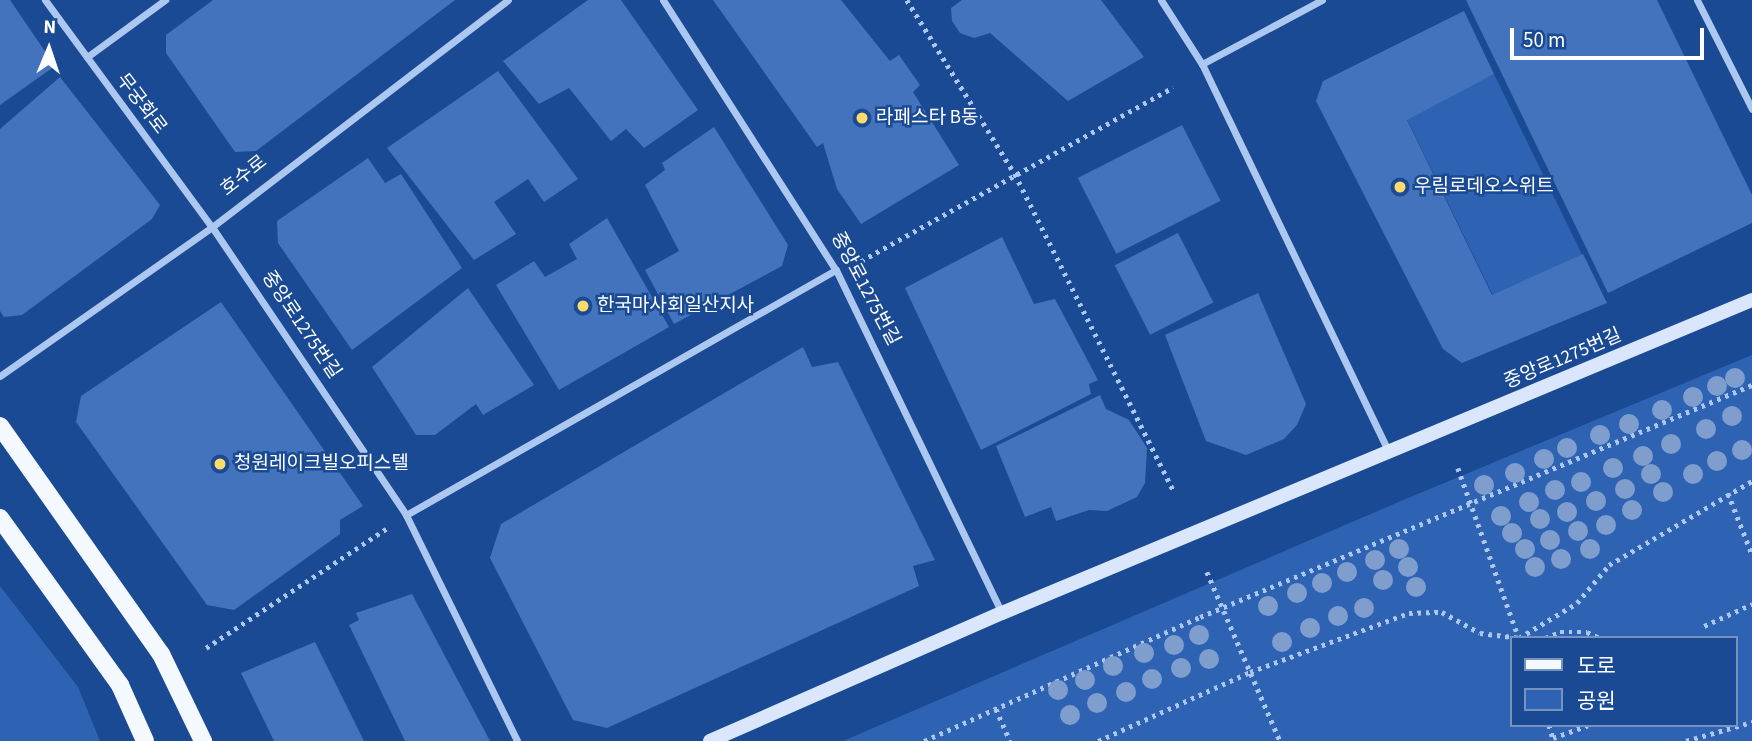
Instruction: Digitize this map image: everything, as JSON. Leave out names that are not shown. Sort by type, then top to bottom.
[{"type":"main road","name":"중앙로1275번길","points":[[710,741],[1002,613],[1752,300]]},
{"type":"main road","points":[[0,426],[161,654],[203,741]]},
{"type":"main road","points":[[0,518],[120,685],[145,741]]},
{"type":"street","name":"무궁화로","points":[[45,0],[212,227]]},
{"type":"street","points":[[87,57],[165,0]]},
{"type":"street","name":"호수로","points":[[0,376],[212,227],[508,0]]},
{"type":"street","name":"중앙로1275번길","points":[[663,0],[836,270],[1002,613]]},
{"type":"street","points":[[1161,0],[1202,64],[1389,453]]},
{"type":"street","points":[[1202,64],[1322,0]]},
{"type":"street","points":[[1698,0],[1752,108]]},
{"type":"street","name":"중앙로1275번길","points":[[212,227],[406,515],[517,741]]},
{"type":"street","points":[[406,515],[836,270]]},
{"type":"path","points":[[907,0],[1015,174],[1174,491]]},
{"type":"path","points":[[861,261],[1173,86]]},
{"type":"path","points":[[924,741],[1222,608],[1752,385]]},
{"type":"path","points":[[1458,468],[1518,636]]},
{"type":"path","points":[[1522,636],[1577,603],[1609,565],[1752,481]]},
{"type":"path","points":[[1728,493],[1752,554]]},
{"type":"path","points":[[206,648],[386,529]]},
{"type":"path","points":[[1207,572],[1280,741]]},
{"type":"path","points":[[1704,626],[1752,604]]},
{"type":"path","points":[[1098,741],[1250,672],[1409,612],[1442,612],[1480,633],[1510,637]]},
{"type":"path","points":[[1555,636],[1574,632],[1591,636]]},
{"type":"path","points":[[996,709],[1010,741]]},
{"type":"path","points":[[1554,740],[1583,727]]},
{"type":"path","points":[[1686,741],[1735,727]]},
{"type":"green space","points":[[1494,74],[1582,255],[1494,298],[1406,117]]},
{"type":"green space","points":[[1752,355],[1752,741],[843,741],[1401,501]]},
{"type":"green space","points":[[0,586],[78,687],[100,741],[0,741]]},
{"type":"building","points":[[0,0],[10,0],[55,66],[0,105]]},
{"type":"building","points":[[213,0],[455,0],[256,151],[235,152],[166,53],[166,35]]},
{"type":"building","points":[[588,0],[621,0],[698,110],[644,148],[626,129],[611,141],[569,88],[539,104],[503,61]]},
{"type":"building","name":"라페스타 B동","points":[[713,0],[841,0],[890,61],[899,55],[920,85],[913,92],[959,165],[861,224],[837,189],[823,143],[817,147]]},
{"type":"building","points":[[962,0],[1101,0],[1144,57],[1068,101],[990,33],[974,38],[960,33],[952,21],[951,8]]},
{"type":"building","points":[[1466,0],[1657,0],[1752,195],[1752,223],[1608,293]]},
{"type":"building","name":"우림로데오스위트","points":[[1464,11],[1494,74],[1407,120],[1492,295],[1583,254],[1607,303],[1462,363],[1443,349],[1316,101],[1323,81]]},
{"type":"building","points":[[498,71],[578,179],[544,202],[528,179],[494,202],[516,234],[474,260],[387,148]]},
{"type":"building","points":[[60,77],[160,205],[152,219],[22,315],[4,317],[0,311],[0,129]]},
{"type":"building","points":[[1182,125],[1221,201],[1116,254],[1078,178]]},
{"type":"building","points":[[714,127],[788,245],[782,266],[674,324],[645,270],[679,251],[645,185],[665,170],[662,163]]},
{"type":"building","points":[[368,158],[385,183],[401,174],[462,268],[352,350],[278,243],[277,221]]},
{"type":"building","name":"한국마사회일산지사","points":[[607,218],[669,327],[559,390],[496,285],[534,261],[545,277],[577,259],[569,244]]},
{"type":"building","points":[[1178,233],[1213,302],[1150,335],[1115,265]]},
{"type":"building","points":[[1002,237],[1034,304],[1055,299],[1098,380],[1089,384],[1091,394],[981,450],[905,288]]},
{"type":"building","points":[[468,288],[534,385],[483,415],[476,404],[435,435],[416,435],[372,367]]},
{"type":"building","points":[[1258,293],[1306,404],[1297,425],[1284,439],[1246,455],[1206,441],[1165,335]]},
{"type":"building","name":"청원레이크빌오피스텔","points":[[221,302],[363,506],[340,520],[340,534],[234,610],[207,605],[76,422],[81,396]]},
{"type":"building","points":[[803,347],[812,367],[838,362],[935,560],[913,566],[919,586],[607,728],[573,720],[490,558],[501,524]]},
{"type":"building","points":[[1100,395],[1106,409],[1129,420],[1147,448],[1145,483],[1137,497],[1107,511],[1089,510],[1056,521],[1051,507],[1025,517],[996,446]]},
{"type":"building","points":[[412,594],[490,741],[405,741],[349,625],[359,620],[356,613]]},
{"type":"building","points":[[315,642],[364,741],[274,741],[241,673]]},
{"type":"place","name":"라페스타 B동","points":[[862,118]]},
{"type":"place","name":"우림로데오스위트","points":[[1400,187]]},
{"type":"place","name":"한국마사회일산지사","points":[[583,306]]},
{"type":"place","name":"청원레이크빌오피스텔","points":[[220,464]]}]
